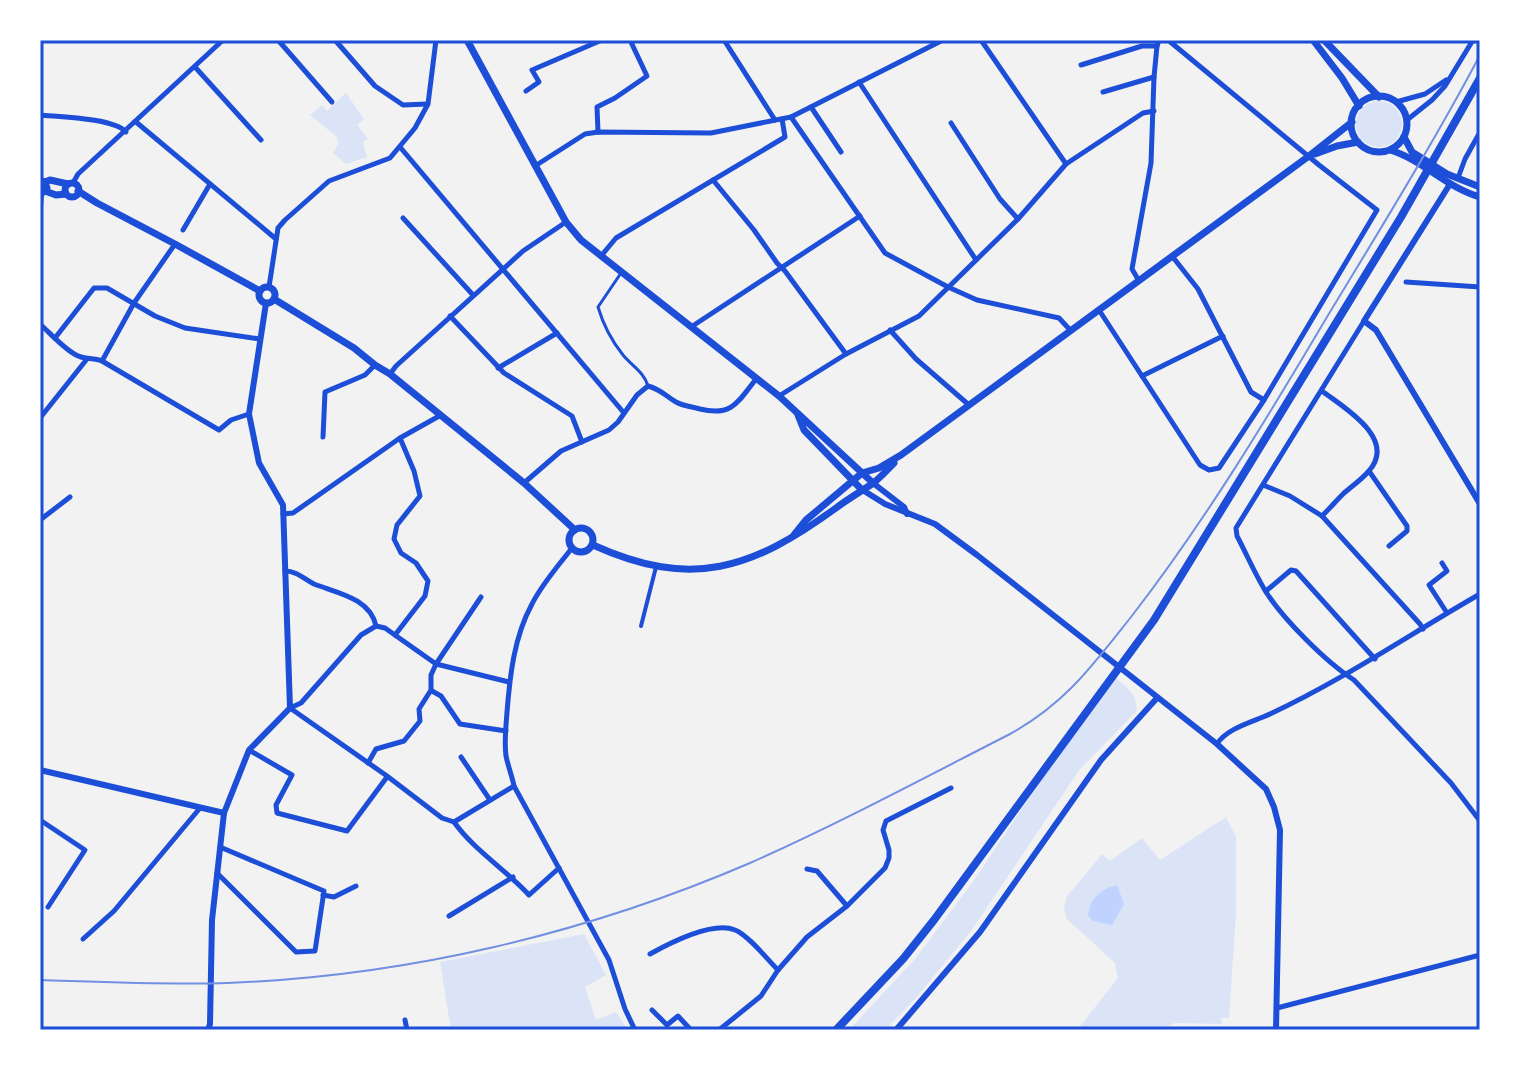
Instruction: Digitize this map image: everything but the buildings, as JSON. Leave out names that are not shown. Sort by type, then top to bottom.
[{"type":"main road","points":[[467,40],[566,222],[581,240],[779,396],[873,483]]},
{"type":"main road","points":[[1313,40],[1359,106]]},
{"type":"main road","points":[[1324,40],[1379,97]]},
{"type":"main road","points":[[838,1030],[934,920],[1154,620],[1401,217],[1480,78]]},
{"type":"main road","points":[[1379,97],[1396,102],[1407,120],[1404,137],[1396,147],[1373,152],[1358,142],[1352,122],[1359,106],[1368,99],[1379,97]]},
{"type":"main road","points":[[794,535],[806,520],[862,473],[879,468],[901,455],[1352,122]]},
{"type":"main road","points":[[1404,137],[1412,152],[1467,193],[1480,197]]},
{"type":"main road","points":[[1309,156],[1358,142]]},
{"type":"main road","points":[[1390,150],[1454,182],[1480,187]]},
{"type":"main road","points":[[42,193],[47,188],[43,181],[50,180],[77,185],[73,194]]},
{"type":"main road","points":[[70,184],[65,190],[97,203],[260,291]]},
{"type":"main road","points":[[42,193],[73,194]]},
{"type":"main road","points":[[270,301],[275,292],[264,287],[260,298],[354,348],[390,374],[524,483],[575,530]]},
{"type":"main road","points":[[797,413],[804,430],[861,489]]},
{"type":"main road","points":[[593,545],[611,554],[656,567],[708,570],[744,561],[811,526],[873,483],[901,455]]},
{"type":"main road","points":[[861,489],[862,473]]},
{"type":"main road","points":[[584,528],[591,533],[593,545],[581,553],[572,548],[569,538],[575,530],[584,528]]},
{"type":"street","points":[[70,184],[223,40]]},
{"type":"street","points":[[278,40],[332,102]]},
{"type":"street","points":[[335,40],[375,86],[403,105],[428,104]]},
{"type":"street","points":[[269,287],[278,228],[285,220],[329,181],[390,158],[415,128],[428,104],[436,40]]},
{"type":"street","points":[[526,91],[539,82],[532,70],[602,40]]},
{"type":"street","points":[[598,132],[597,107],[647,76],[630,40]]},
{"type":"street","points":[[601,256],[616,238],[785,137],[779,119],[724,40]]},
{"type":"street","points":[[535,166],[585,134],[711,133],[791,117],[943,40]]},
{"type":"street","points":[[981,40],[1066,164]]},
{"type":"street","points":[[1099,310],[1200,465],[1209,470],[1219,468],[1264,400],[1377,210],[1168,40]]},
{"type":"street","points":[[1407,120],[1439,93],[1473,40]]},
{"type":"street","points":[[1081,65],[1158,43],[1151,163],[1132,269],[1139,281]]},
{"type":"street","points":[[195,67],[261,140]]},
{"type":"street","points":[[1396,102],[1432,91],[1453,74]]},
{"type":"street","points":[[1103,92],[1154,77]]},
{"type":"street","points":[[859,82],[976,260]]},
{"type":"street","points":[[811,107],[841,152]]},
{"type":"street","points":[[779,396],[846,354],[919,316],[1018,219],[1066,164],[1143,113],[1154,111]]},
{"type":"street","points":[[40,115],[108,122],[121,126],[126,132]]},
{"type":"street","points":[[791,117],[885,253],[977,300],[1059,318],[1071,331]]},
{"type":"street","points":[[136,122],[276,239]]},
{"type":"street","points":[[951,123],[1000,199],[1018,219]]},
{"type":"street","points":[[1480,132],[1454,182],[1236,528],[1237,536],[1266,591],[1292,624],[1354,680],[1451,783],[1480,821]]},
{"type":"street","points":[[400,147],[624,413]]},
{"type":"street","points":[[713,180],[846,354]]},
{"type":"street","points":[[183,230],[210,184]]},
{"type":"street","points":[[40,207],[42,193]]},
{"type":"street","points":[[691,327],[860,216]]},
{"type":"street","points":[[403,218],[473,295]]},
{"type":"street","points":[[390,374],[523,251],[566,222]]},
{"type":"street","points":[[102,361],[134,303],[175,244]]},
{"type":"street","points":[[1172,256],[1198,289],[1251,392],[1264,400]]},
{"type":"street","points":[[1406,282],[1480,287]]},
{"type":"street","points":[[55,338],[94,288],[107,288],[155,316],[185,328],[260,339]]},
{"type":"street","points":[[270,301],[260,339],[249,414],[259,463],[283,505],[290,708]]},
{"type":"street","points":[[450,316],[504,373],[572,416],[582,442]]},
{"type":"street","points":[[1364,321],[1376,330],[1480,504]]},
{"type":"street","points":[[40,324],[77,356],[102,361],[219,430],[231,420],[249,414]]},
{"type":"street","points":[[890,330],[916,359],[969,406]]},
{"type":"street","points":[[498,368],[557,333]]},
{"type":"street","points":[[1142,376],[1223,336]]},
{"type":"street","points":[[40,418],[87,359]]},
{"type":"street","points":[[323,437],[325,392],[365,375],[375,365]]},
{"type":"street","points":[[524,483],[561,451],[609,430],[648,386],[660,390],[677,403],[713,412],[733,407],[756,379]]},
{"type":"street","points":[[1321,391],[1356,416],[1370,432],[1377,453],[1369,471],[1322,516]]},
{"type":"street","points":[[40,401],[49,407]]},
{"type":"street","points":[[283,514],[293,513],[400,438],[442,414]]},
{"type":"street","points":[[395,635],[425,596],[428,581],[416,563],[401,553],[394,539],[397,525],[420,496],[414,471],[400,438]]},
{"type":"street","points":[[1369,471],[1407,526],[1407,531],[1389,546]]},
{"type":"street","points":[[873,483],[904,507],[907,514]]},
{"type":"street","points":[[1263,485],[1290,496],[1322,516],[1423,629]]},
{"type":"street","points":[[861,489],[885,504],[935,524],[959,541],[1217,744],[1266,789],[1280,830],[1276,1030]]},
{"type":"street","points":[[40,520],[70,497]]},
{"type":"street","points":[[572,548],[531,604],[513,655],[506,756],[514,786],[609,960],[635,1030]]},
{"type":"street","points":[[1442,563],[1447,571],[1429,585],[1447,613]]},
{"type":"street","points":[[641,626],[656,567]]},
{"type":"street","points":[[1266,591],[1291,570],[1296,571],[1375,659]]},
{"type":"street","points":[[285,571],[292,571],[314,584],[337,590],[359,602],[374,616],[376,626]]},
{"type":"street","points":[[1217,744],[1221,737],[1234,730],[1375,659],[1480,594]]},
{"type":"street","points":[[368,763],[376,749],[404,741],[420,721],[419,709],[431,690],[431,675],[436,664],[481,597]]},
{"type":"street","points":[[208,1030],[212,920],[224,813],[249,750],[290,708],[301,703],[361,635],[376,626],[385,628],[436,664],[509,682]]},
{"type":"street","points":[[431,690],[441,696],[460,724],[506,731]]},
{"type":"street","points":[[896,1030],[980,932],[1101,760],[1157,698]]},
{"type":"street","points":[[290,708],[442,818],[454,822],[529,895],[559,868]]},
{"type":"street","points":[[249,750],[292,775],[276,805],[277,813],[347,831],[387,776]]},
{"type":"street","points":[[461,757],[490,800]]},
{"type":"street","points":[[40,770],[224,813]]},
{"type":"street","points":[[454,822],[514,786]]},
{"type":"street","points":[[719,1030],[761,996],[778,970],[807,937],[847,906],[885,868],[889,858],[883,830],[886,821],[951,788]]},
{"type":"street","points":[[83,939],[114,911],[200,808]]},
{"type":"street","points":[[40,820],[85,850],[48,907]]},
{"type":"street","points":[[220,847],[334,897],[356,886]]},
{"type":"street","points":[[807,869],[817,871],[847,906]]},
{"type":"street","points":[[217,873],[296,952],[315,951],[323,893]]},
{"type":"street","points":[[449,916],[513,877]]},
{"type":"street","points":[[650,954],[675,940],[706,931],[734,929],[778,970]]},
{"type":"street","points":[[1277,1008],[1480,955]]},
{"type":"street","points":[[652,1010],[667,1025],[678,1016],[691,1030]]},
{"type":"street","points":[[405,1020],[407,1030]]},
{"type":"lane","points":[[622,272],[598,307],[604,325],[622,354],[645,377],[648,386]]},
{"type":"shaded area","points":[[346,93],[364,119],[357,125],[368,139],[363,142],[367,157],[346,164],[333,153],[339,143],[336,136],[310,115],[322,105],[327,111]]},
{"type":"shaded area","points":[[1379,101],[1395,108],[1402,124],[1395,140],[1379,147],[1363,140],[1356,124],[1363,108]]},
{"type":"shaded area","points":[[1115,677],[1133,695],[1137,711],[1080,769],[971,931],[916,998],[885,1030],[849,1030],[915,959],[972,883]]},
{"type":"shaded area","points":[[1226,817],[1236,837],[1236,914],[1229,1018],[1221,1018],[1222,1024],[1175,1023],[1162,1030],[1077,1030],[1118,978],[1115,963],[1066,918],[1066,898],[1102,854],[1110,861],[1142,838],[1160,860]]},
{"type":"shaded area","points":[[584,934],[606,975],[585,987],[596,1020],[616,1012],[628,1030],[451,1030],[440,962]]},
{"type":"water","points":[[1117,885],[1124,904],[1112,925],[1093,921],[1088,915],[1094,899]]},
{"type":"railway","points":[[40,980],[181,984],[295,979],[428,961],[560,930],[624,911],[750,863],[816,833],[1029,722],[1047,710],[1091,667],[1158,581],[1209,508],[1386,220],[1480,55]]}]
